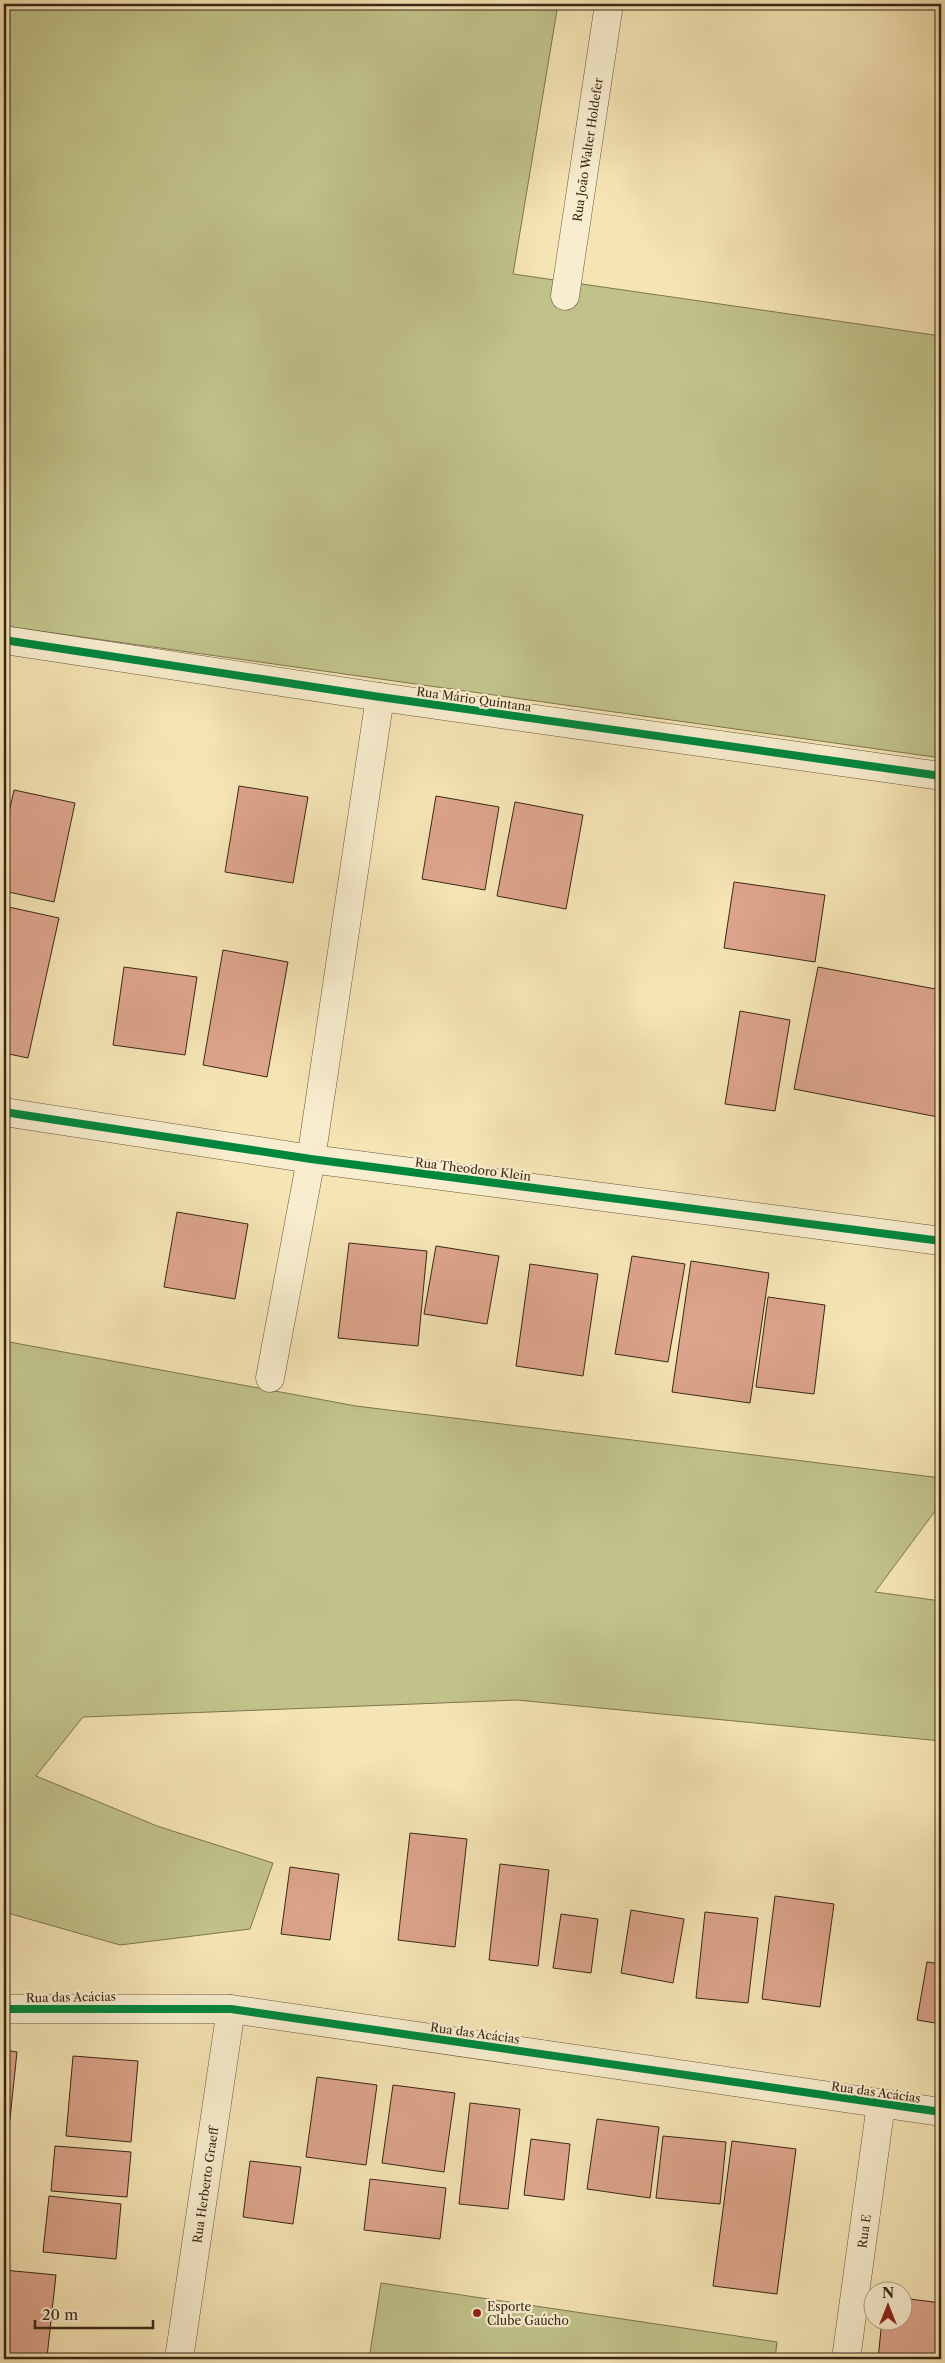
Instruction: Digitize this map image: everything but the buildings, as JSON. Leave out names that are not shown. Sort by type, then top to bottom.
[{"type":"street","name":"Rua João Walter Holdefer","points":[[565,296],[609,4]]},
{"type":"street","name":"Rua Mário Quintana","points":[[4,640],[380,697],[941,776]]},
{"type":"street","points":[[270,1378],[310,1159],[380,697]]},
{"type":"street","name":"Rua Theodoro Klein","points":[[4,1112],[310,1159],[941,1241]]},
{"type":"street","name":"Rua das Acácias","points":[[4,2008],[231,2009],[941,2112]]},
{"type":"street","name":"Rua Herberto Graeff","points":[[179,2359],[231,2009]]},
{"type":"street","name":"Rua E","points":[[846,2359],[881,2104]]},
{"type":"green space","points":[[4,4],[558,4],[513,274],[941,336],[941,758],[4,626]]},
{"type":"green space","points":[[4,1341],[356,1406],[941,1478],[941,1503],[875,1592],[941,1601],[941,1741],[517,1700],[83,1717],[36,1776],[157,1826],[273,1863],[250,1929],[120,1945],[4,1912]]},
{"type":"green space","name":"Esporte Clube Gaúcho","points":[[381,2283],[777,2342],[775,2359],[369,2359]]},
{"type":"cycle path","points":[[4,640],[380,697],[941,776]]},
{"type":"cycle path","points":[[4,1112],[311,1159],[941,1241]]},
{"type":"cycle path","points":[[4,2009],[231,2009],[941,2112]]},
{"type":"place","name":"Esporte Clube Gaúcho","points":[[477,2313]]}]
